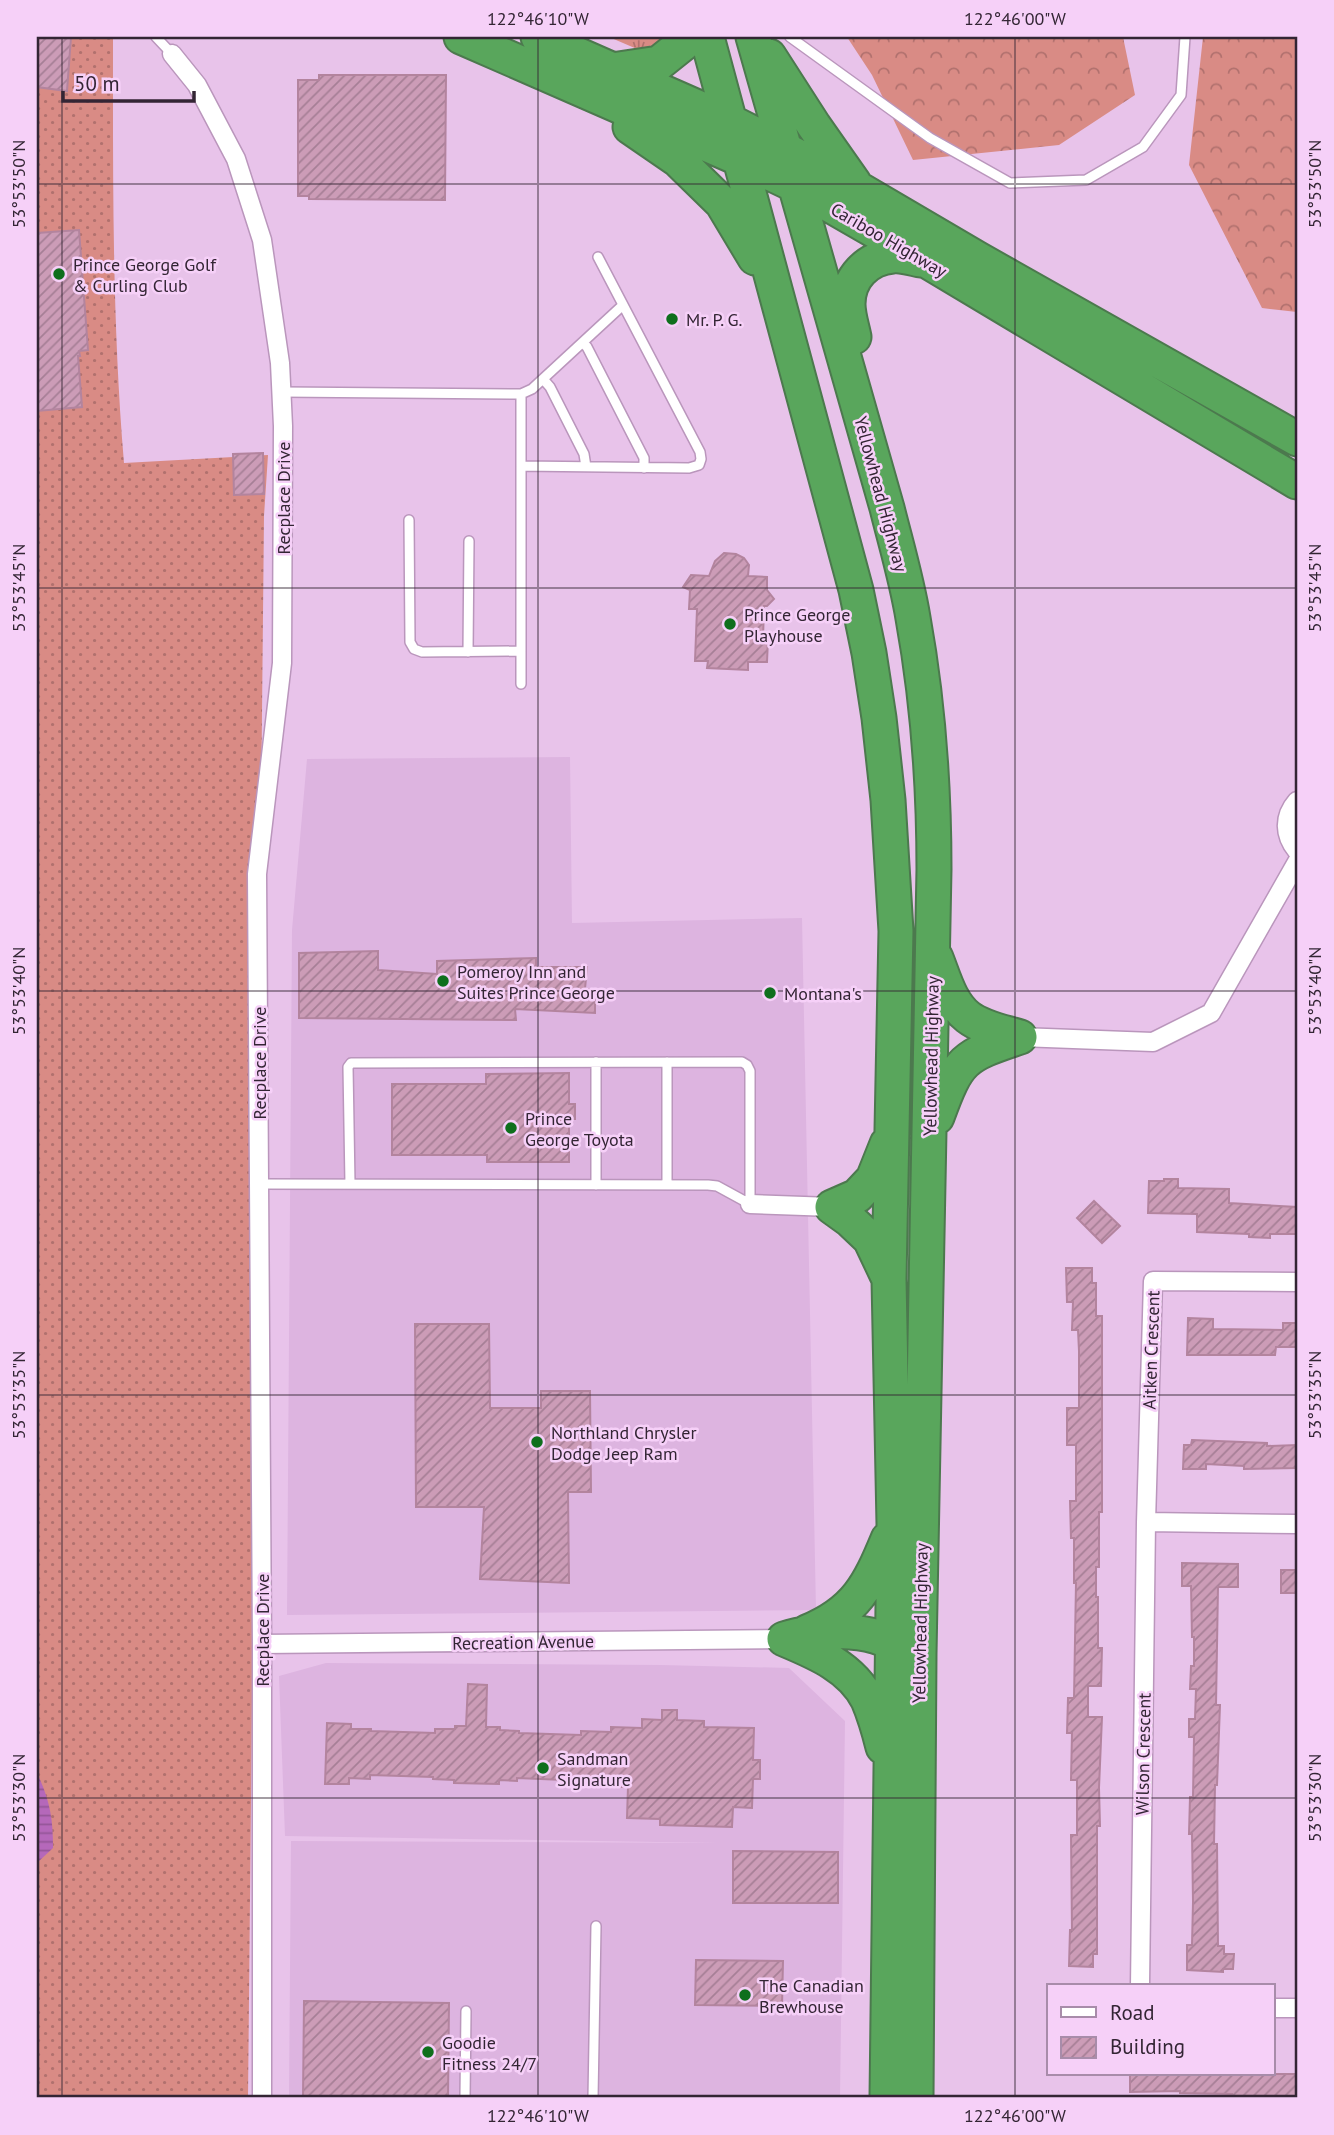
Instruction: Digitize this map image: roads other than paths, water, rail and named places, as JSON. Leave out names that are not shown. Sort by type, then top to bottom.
[{"type":"highway","name":"Cariboo Highway","points":[[461,37],[795,185],[1297,482]]},
{"type":"highway","name":"Cariboo Highway","points":[[538,37],[729,121],[786,150],[1297,439]]},
{"type":"highway","points":[[612,70],[659,63],[684,43],[686,37]]},
{"type":"highway","name":"Yellowhead Highway","points":[[707,37],[856,590],[879,718],[888,800],[895,919],[889,1279],[894,1524],[887,2098]]},
{"type":"highway","points":[[755,37],[857,188]]},
{"type":"highway","name":"Yellowhead Highway","points":[[755,37],[887,508],[913,615],[924,693],[934,814],[918,1734],[916,2098]]},
{"type":"highway","points":[[564,82],[678,160],[722,203],[775,290]]},
{"type":"highway","points":[[887,508],[848,305],[849,293],[860,270],[880,258],[895,256],[927,261]]},
{"type":"highway","points":[[932,947],[948,991],[968,1017],[1020,1037]]},
{"type":"highway","points":[[930,1136],[945,1094],[960,1066],[984,1049],[1020,1037]]},
{"type":"highway","points":[[832,1207],[857,1196],[873,1179],[893,1125]]},
{"type":"highway","points":[[832,1207],[870,1239],[889,1279]]},
{"type":"highway","points":[[794,1636],[818,1627],[844,1610],[866,1588],[894,1524]]},
{"type":"highway","points":[[794,1636],[858,1633],[893,1643],[902,1651],[906,1660],[918,1734]]},
{"type":"highway","points":[[794,1636],[833,1663],[859,1686],[868,1700],[891,1775]]},
{"type":"street","name":"Recplace Drive","points":[[172,54],[197,85],[240,171],[262,240],[282,392],[282,663],[257,874],[262,2098]]},
{"type":"street","points":[[1297,801],[1289,811],[1286,821],[1290,842],[1297,851]]},
{"type":"street","points":[[1020,1037],[1153,1042],[1210,1013],[1297,862]]},
{"type":"street","points":[[750,1204],[832,1207]]},
{"type":"street","name":"Aitken Crescent","points":[[1146,1522],[1153,1280],[1297,1282]]},
{"type":"street","points":[[1146,1522],[1297,1524]]},
{"type":"street","name":"Wilson Crescent","points":[[1140,1984],[1146,1522]]},
{"type":"street","name":"Recreation Avenue","points":[[262,1644],[794,1636]]},
{"type":"street","points":[[1274,2008],[1297,2008]]},
{"type":"lane","points":[[156,37],[172,54]]},
{"type":"lane","points":[[790,37],[930,138],[1010,183],[1086,180],[1143,147],[1181,95],[1185,37]]},
{"type":"lane","points":[[521,466],[689,468],[699,465],[700,452],[598,257]]},
{"type":"lane","points":[[282,392],[521,394],[532,389],[623,305]]},
{"type":"lane","points":[[583,343],[644,458],[644,468]]},
{"type":"lane","points":[[543,379],[550,387],[584,454],[586,467]]},
{"type":"lane","points":[[521,394],[522,684]]},
{"type":"lane","points":[[409,520],[411,642],[414,649],[422,652],[521,651]]},
{"type":"lane","points":[[468,652],[469,541]]},
{"type":"lane","points":[[596,1062],[596,1185]]},
{"type":"lane","points":[[667,1062],[667,1185]]},
{"type":"lane","points":[[260,1184],[717,1186],[750,1204],[750,1070],[742,1062],[351,1063],[348,1067],[350,1184]]},
{"type":"lane","points":[[593,2098],[596,1926]]},
{"type":"lane","points":[[465,2098],[466,2011]]},
{"type":"place","name":"Prince George Golf & Curling Club","points":[[59,274]]},
{"type":"place","name":"Mr. P. G.","points":[[672,319]]},
{"type":"place","name":"Prince George Playhouse","points":[[730,624]]},
{"type":"place","name":"Pomeroy Inn and Suites Prince George","points":[[443,981]]},
{"type":"place","name":"Montana's","points":[[770,993]]},
{"type":"place","name":"Prince George Toyota","points":[[511,1128]]},
{"type":"place","name":"Northland Chrysler Dodge Jeep Ram","points":[[537,1442]]},
{"type":"place","name":"Sandman Signature","points":[[543,1768]]},
{"type":"place","name":"The Canadian Brewhouse","points":[[745,1995]]},
{"type":"place","name":"Goodie Fitness 24/7","points":[[428,2052]]}]
